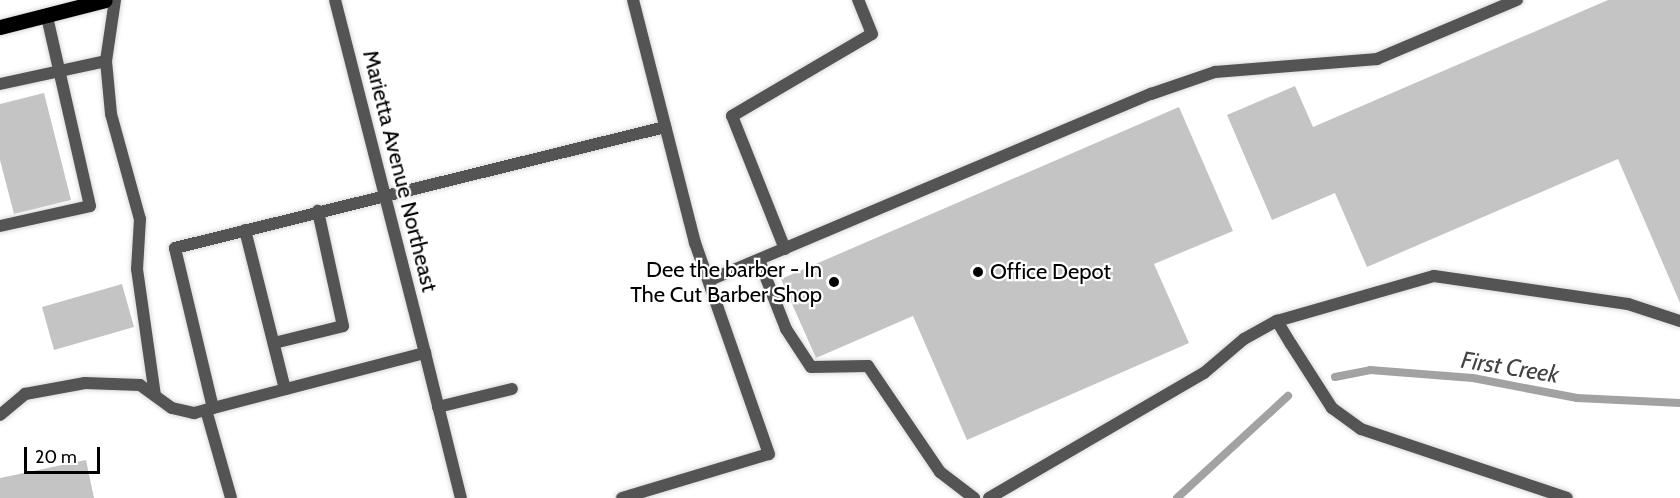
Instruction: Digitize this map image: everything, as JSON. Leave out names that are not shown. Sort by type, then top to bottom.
[{"type":"main road","points":[[0,27],[105,0]]},
{"type":"street","points":[[114,0],[106,61],[111,114],[140,219],[137,269],[155,395]]},
{"type":"street","name":"Marietta Avenue Northeast","points":[[335,0],[461,498]]},
{"type":"street","points":[[622,498],[769,454],[710,280],[695,243],[633,0]]},
{"type":"street","points":[[784,249],[732,116],[872,34],[858,0]]},
{"type":"street","points":[[710,280],[1151,94],[1215,72],[1377,59],[1517,0]]},
{"type":"street","points":[[0,226],[90,206],[47,16]]},
{"type":"street","points":[[0,84],[106,61]]},
{"type":"street","points":[[231,498],[175,248],[384,194],[665,127]]},
{"type":"street","points":[[274,343],[343,326],[318,211]]},
{"type":"street","points":[[245,230],[285,389]]},
{"type":"street","points":[[759,260],[786,329],[811,367],[868,366],[939,472],[974,498]]},
{"type":"street","points":[[989,498],[1204,373],[1244,339],[1277,321],[1434,276],[1628,304],[1680,321]]},
{"type":"street","points":[[1277,321],[1332,408],[1361,429],[1567,498]]},
{"type":"street","points":[[0,415],[25,394],[85,383],[140,385],[172,408],[210,409],[424,353]]},
{"type":"street","points":[[438,407],[512,389]]},
{"type":"building","points":[[1608,0],[1680,0],[1680,303],[1618,159],[1367,267],[1335,193],[1272,220],[1227,115],[1295,86],[1313,127]]},
{"type":"building","points":[[44,93],[71,200],[14,214],[0,160],[0,104]]},
{"type":"building","name":"Office Depot","points":[[1179,107],[1233,231],[1154,264],[1189,343],[967,440],[913,316],[816,358],[781,279]]},
{"type":"building","points":[[122,284],[134,327],[54,350],[42,307]]},
{"type":"building","points":[[86,460],[94,498],[0,498],[0,478]]},
{"type":"waterway","name":"First Creek","points":[[1335,377],[1370,370],[1473,378],[1577,398],[1680,403]]},
{"type":"waterway","name":"First Creek","points":[[1177,498],[1288,396]]},
{"type":"place","name":"Office Depot","points":[[978,272]]},
{"type":"place","name":"Dee the barber - In The Cut Barber Shop","points":[[834,282]]}]
